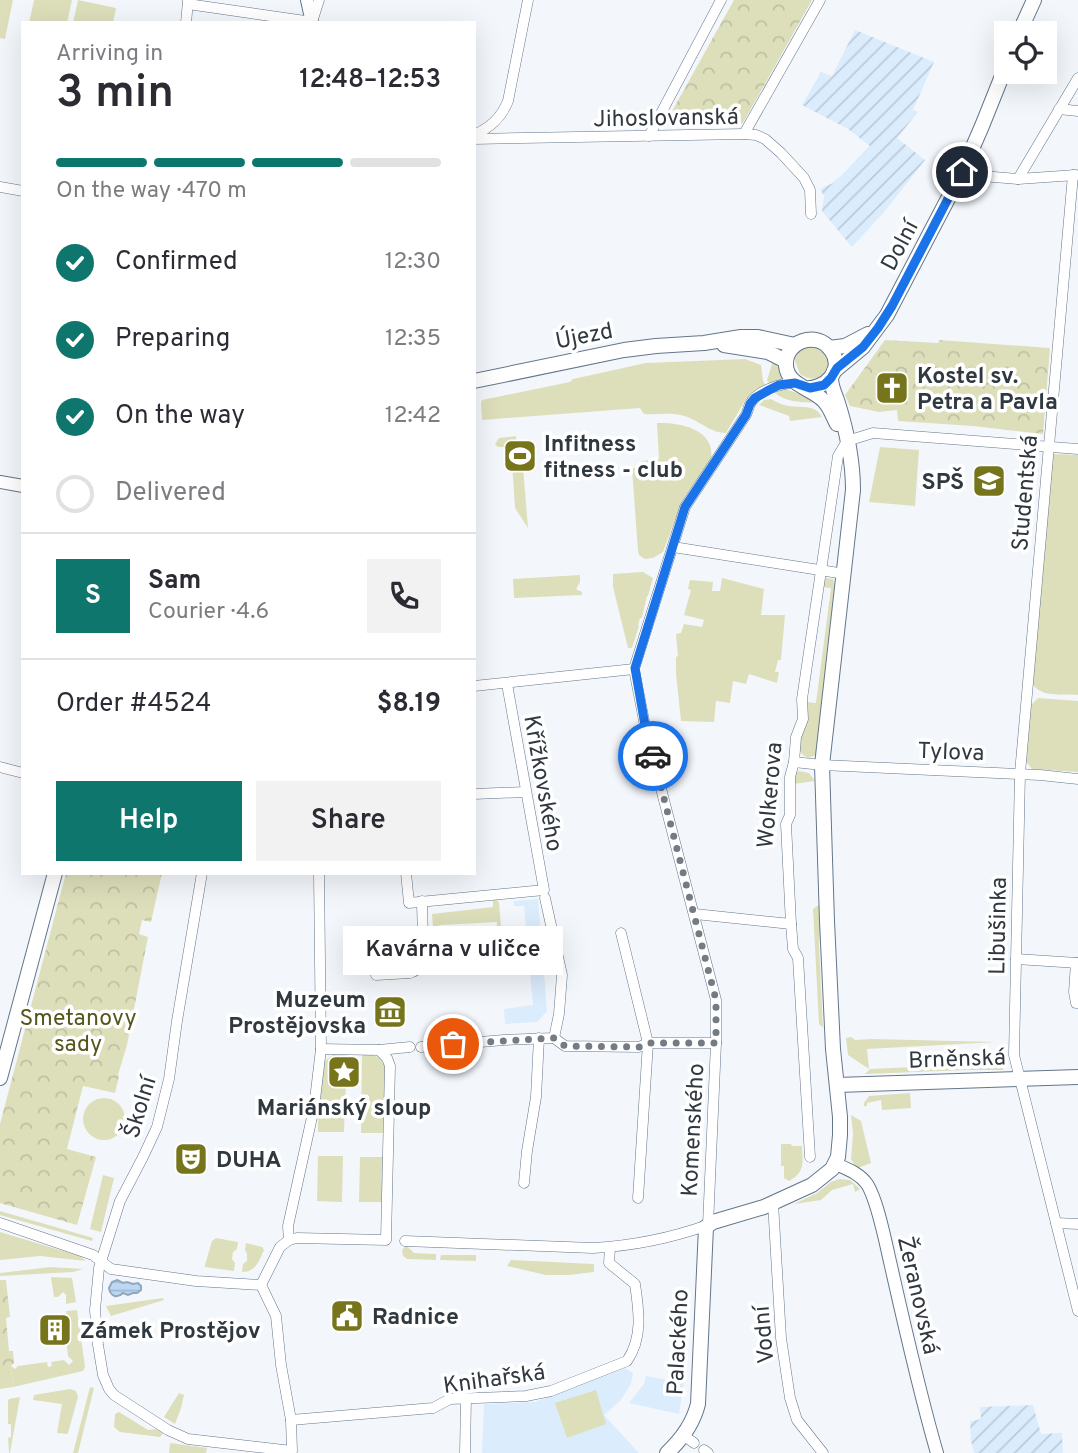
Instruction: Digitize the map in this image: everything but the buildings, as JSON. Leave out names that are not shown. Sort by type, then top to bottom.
[{"type":"main road","points":[[1024,21],[1034,0]]},
{"type":"main road","name":"Dolní","points":[[833,374],[878,328],[892,306],[962,172],[999,84]]},
{"type":"main road","points":[[829,348],[847,345],[878,328]]},
{"type":"main road","points":[[742,342],[758,337],[794,345]]},
{"type":"main road","points":[[708,1225],[773,1203],[819,1181],[836,1164],[840,1136],[827,921],[822,765],[853,495],[847,440],[832,388],[835,358],[823,342],[803,340],[789,352],[786,361],[789,376],[824,402],[847,440]]},
{"type":"main road","points":[[742,342],[786,361]]},
{"type":"main road","name":"Újezd","points":[[476,381],[624,350],[742,342]]},
{"type":"main road","points":[[800,385],[819,387],[833,374]]},
{"type":"main road","points":[[0,1078],[54,875]]},
{"type":"main road","name":"Brněnská","points":[[837,1085],[1078,1077]]},
{"type":"main road","name":"Palackého","points":[[667,1453],[689,1439],[699,1394],[704,1247],[708,1225]]},
{"type":"street","points":[[307,0],[312,21]]},
{"type":"street","points":[[313,21],[319,0]]},
{"type":"street","points":[[476,136],[502,114],[508,101],[528,0]]},
{"type":"street","points":[[649,136],[721,0]]},
{"type":"street","points":[[744,134],[820,0]]},
{"type":"street","points":[[186,21],[188,2],[300,21]]},
{"type":"street","points":[[1018,179],[1078,78]]},
{"type":"street","points":[[1059,109],[1078,111]]},
{"type":"street","name":"Jihoslovanská","points":[[476,137],[756,135],[781,153],[804,178],[810,190],[811,214]]},
{"type":"street","points":[[962,172],[1018,179],[1075,175]]},
{"type":"street","name":"Studentská","points":[[1020,774],[1075,175]]},
{"type":"street","points":[[0,187],[21,191]]},
{"type":"street","points":[[476,686],[635,668],[685,507],[755,398],[779,385],[800,385]]},
{"type":"street","points":[[847,440],[873,433],[1078,449]]},
{"type":"street","name":"Wolkerova","points":[[810,1157],[798,958],[793,949],[786,824],[790,815],[790,777],[796,737],[803,719],[802,699],[838,456],[847,440]]},
{"type":"street","points":[[0,482],[21,486]]},
{"type":"street","points":[[673,547],[845,574]]},
{"type":"street","name":"Komenského","points":[[635,668],[646,731],[716,1000],[708,1225]]},
{"type":"street","name":"Křížkovského","points":[[507,684],[544,894],[562,975],[554,1038]]},
{"type":"street","name":"Tylova","points":[[794,762],[1078,779]]},
{"type":"street","points":[[0,767],[21,772]]},
{"type":"street","name":"Libušinka","points":[[1020,774],[1014,1055],[1077,1305]]},
{"type":"street","points":[[476,794],[525,792]]},
{"type":"street","name":"Školní","points":[[202,875],[169,1079],[157,1127],[120,1201],[100,1261],[95,1310],[102,1368],[105,1382],[114,1395],[168,1430],[188,1439],[292,1451]]},
{"type":"street","points":[[289,1240],[288,1226],[314,1108],[321,1049],[319,875]]},
{"type":"street","points":[[406,875],[409,903],[544,894]]},
{"type":"street","points":[[376,975],[410,973],[418,968],[422,944],[422,901]]},
{"type":"street","points":[[695,914],[791,925]]},
{"type":"street","points":[[621,933],[648,1043],[638,1198]]},
{"type":"street","points":[[1016,959],[1077,963],[1074,992],[1078,1003]]},
{"type":"street","points":[[321,1049],[379,1050],[539,1038],[554,1038],[565,1046],[639,1047],[648,1043],[716,1043]]},
{"type":"street","points":[[524,1183],[536,1097],[539,1038]]},
{"type":"street","points":[[261,1285],[280,1247],[289,1240],[386,1240],[390,1066],[379,1050]]},
{"type":"street","name":"Žeranovská","points":[[836,1164],[856,1173],[871,1191],[937,1453]]},
{"type":"street","name":"Vodní","points":[[773,1203],[780,1338],[790,1398],[797,1420],[823,1453]]},
{"type":"street","points":[[0,1223],[93,1255],[111,1269],[196,1281],[261,1285]]},
{"type":"street","points":[[1056,1223],[1078,1224]]},
{"type":"street","points":[[405,1241],[610,1248],[682,1234],[708,1225]]},
{"type":"street","name":"Knihařská","points":[[291,1420],[433,1408],[450,1399],[526,1396],[551,1391],[627,1361],[634,1351],[640,1313],[635,1284],[609,1263],[610,1248]]},
{"type":"street","points":[[261,1285],[276,1316],[291,1420],[292,1451]]},
{"type":"street","points":[[465,1453],[466,1398]]},
{"type":"shaded area","points":[[855,30],[934,62],[913,110],[918,112],[897,138],[925,160],[885,211],[852,247],[822,211],[824,196],[820,189],[833,183],[870,146],[848,129],[802,105],[821,72],[832,76]]},
{"type":"shaded area","points":[[538,899],[547,1011],[537,1022],[505,1024],[504,1009],[533,1005],[524,906],[514,906],[514,901]]},
{"type":"shaded area","points":[[117,1280],[123,1283],[138,1283],[141,1290],[114,1296],[109,1288],[112,1282]]},
{"type":"shaded area","points":[[625,1368],[633,1373],[631,1384],[620,1401],[604,1415],[639,1453],[482,1453],[484,1404],[535,1402]]},
{"type":"shaded area","points":[[646,1376],[684,1383],[679,1414],[629,1403],[644,1384]]},
{"type":"shaded area","points":[[1033,1405],[1041,1434],[1062,1433],[1063,1453],[974,1453],[970,1421],[981,1418],[980,1407]]},
{"type":"green space","points":[[0,0],[13,0],[5,39],[0,38]]},
{"type":"green space","points":[[34,0],[72,0],[67,21],[29,21]]},
{"type":"green space","points":[[78,0],[116,8],[113,21],[73,21]]},
{"type":"green space","points":[[734,0],[812,0],[743,123],[667,126],[666,122]]},
{"type":"green space","points":[[885,340],[938,343],[939,340],[1050,348],[1043,434],[898,421],[897,410],[879,412],[850,406],[845,395]]},
{"type":"green space","points":[[805,347],[825,353],[828,360],[825,374],[818,378],[800,374],[793,356]]},
{"type":"green space","points":[[745,359],[761,365],[766,387],[746,399],[726,433],[679,415],[644,414],[640,408],[482,420],[482,400],[646,363]]},
{"type":"green space","points":[[773,361],[783,380],[770,385],[767,380]]},
{"type":"green space","points":[[786,389],[818,403],[788,400],[773,391]]},
{"type":"green space","points":[[771,399],[786,406],[812,408],[822,417],[790,421],[789,416],[759,405],[764,400]]},
{"type":"green space","points":[[657,423],[685,426],[702,434],[711,449],[711,459],[682,501],[663,552],[645,559],[638,551],[632,468],[641,467],[641,461],[659,459]]},
{"type":"green space","points":[[516,436],[518,467],[523,467],[528,528],[515,508],[511,447],[498,447],[495,444],[499,438]]},
{"type":"green space","points":[[880,447],[919,450],[915,506],[869,502]]},
{"type":"green space","points":[[1053,454],[1078,455],[1078,695],[1045,693],[1031,681]]},
{"type":"green space","points":[[643,572],[653,578],[632,648],[628,648],[613,587],[613,574]]},
{"type":"green space","points":[[580,575],[576,589],[582,592],[582,595],[514,598],[513,579]]},
{"type":"green space","points":[[722,578],[764,589],[761,615],[785,615],[781,660],[778,660],[775,672],[779,672],[777,683],[749,674],[746,684],[733,681],[730,703],[716,701],[714,722],[681,721],[676,674],[676,634],[681,633],[684,624],[702,627],[704,620],[684,615],[691,590],[688,589],[690,580],[713,582],[712,591],[720,591]]},
{"type":"green space","points":[[826,578],[833,579],[835,587],[816,755],[808,758],[801,752],[799,740],[806,702],[816,703],[831,588],[821,587]]},
{"type":"green space","points":[[1038,698],[1078,701],[1078,772],[1032,769],[1024,759],[1028,708]]},
{"type":"green space","points":[[799,771],[809,773],[815,781],[793,784],[795,774]]},
{"type":"green space","name":"Smetanovy sady","points":[[65,875],[162,875],[151,922],[142,920],[139,934],[148,937],[115,1093],[83,1086],[67,1149],[96,1157],[77,1225],[0,1203],[0,1124]]},
{"type":"green space","points":[[493,900],[499,903],[503,951],[496,955],[497,922],[433,927],[432,914],[493,907]]},
{"type":"green space","points":[[822,903],[819,945],[823,1028],[819,1024],[813,909]]},
{"type":"green space","points":[[846,1038],[855,1040],[997,1042],[867,1049],[869,1069],[848,1055]]},
{"type":"green space","points":[[347,1053],[344,1132],[318,1132],[318,1108],[325,1061],[334,1054]]},
{"type":"green space","points":[[362,1054],[376,1056],[385,1067],[383,1133],[361,1133]]},
{"type":"green space","points":[[1003,1063],[1003,1070],[865,1074],[870,1069]]},
{"type":"green space","points":[[910,1093],[911,1108],[882,1110],[881,1100],[864,1106],[869,1096]]},
{"type":"green space","points":[[104,1098],[119,1104],[125,1119],[119,1134],[104,1140],[89,1134],[83,1119],[89,1104]]},
{"type":"green space","points":[[851,1115],[861,1121],[871,1163],[858,1168],[851,1159]]},
{"type":"green space","points":[[781,1144],[802,1146],[803,1162],[798,1174],[789,1181],[784,1178],[784,1166],[781,1166]]},
{"type":"green space","points":[[318,1156],[343,1156],[342,1202],[317,1201]]},
{"type":"green space","points":[[360,1157],[383,1157],[382,1202],[359,1202]]},
{"type":"green space","points":[[103,1175],[114,1178],[101,1232],[90,1229]]},
{"type":"green space","points":[[839,1179],[850,1180],[860,1189],[855,1192],[853,1184],[832,1190],[821,1200],[794,1204],[817,1193]]},
{"type":"green space","points":[[0,1211],[93,1238],[92,1241],[0,1215]]},
{"type":"green space","points":[[0,1232],[80,1256],[86,1261],[40,1256],[0,1260]]},
{"type":"green space","points":[[216,1238],[238,1242],[232,1259],[235,1263],[234,1271],[205,1267],[212,1241]]},
{"type":"green space","points":[[246,1243],[264,1250],[254,1268],[242,1272],[243,1264],[247,1261]]},
{"type":"green space","points":[[406,1245],[414,1253],[436,1254],[436,1260],[407,1259],[402,1250]]},
{"type":"green space","points":[[441,1255],[476,1255],[476,1261],[440,1260]]},
{"type":"green space","points":[[511,1260],[594,1264],[594,1272],[546,1275],[507,1266]]},
{"type":"green space","points":[[51,1267],[83,1269],[73,1272],[0,1276],[0,1273]]},
{"type":"green space","points":[[51,1277],[72,1278],[76,1302],[66,1304],[66,1295],[63,1292],[54,1297]]},
{"type":"green space","points":[[0,1280],[6,1280],[10,1317],[6,1318],[9,1351],[13,1351],[14,1363],[11,1366],[13,1387],[0,1389]]},
{"type":"green space","points":[[164,1300],[111,1316],[106,1306]]},
{"type":"green space","points":[[77,1310],[85,1367],[83,1371],[13,1387],[11,1366],[15,1369],[18,1366],[47,1362],[48,1367],[52,1366],[51,1362],[64,1360],[69,1365],[73,1361],[68,1356],[64,1318],[67,1318],[66,1311]]},
{"type":"green space","points":[[90,1387],[94,1388],[78,1453],[73,1453]]},
{"type":"green space","points":[[70,1389],[76,1391],[78,1397],[68,1433],[57,1433],[62,1404],[33,1400],[34,1395]]},
{"type":"green space","points":[[596,1390],[606,1424],[567,1438],[555,1403]]},
{"type":"green space","points":[[179,1393],[184,1395],[175,1424],[164,1417]]},
{"type":"green space","points":[[20,1397],[9,1453],[11,1424],[8,1424],[8,1401]]},
{"type":"green space","points":[[119,1412],[148,1430],[158,1429],[164,1432],[160,1437],[120,1432],[114,1427],[115,1414]]},
{"type":"green space","points":[[170,1443],[207,1448],[206,1453],[169,1453]]},
{"type":"way so far","points":[[453,1044],[539,1038],[554,1038],[565,1046],[639,1047],[648,1043],[716,1043],[716,1000],[653,756]]},
{"type":"place","name":"Kostel sv. Petra a Pavla","points":[[892,388]]},
{"type":"place","name":"Infitness fitness - club","points":[[520,456]]},
{"type":"place","name":"SPŠ","points":[[989,481]]},
{"type":"place","name":"Muzeum Prostějovska","points":[[390,1012]]},
{"type":"place","name":"Kavárna v uličce","points":[[453,1044]]},
{"type":"place","name":"Mariánský sloup","points":[[344,1072]]},
{"type":"place","name":"DUHA","points":[[191,1159]]},
{"type":"place","name":"Radnice","points":[[347,1316]]},
{"type":"place","name":"Zámek Prostějov","points":[[55,1330]]},
{"type":"route","points":[[653,756],[635,668],[685,507],[755,398],[779,385],[795,383],[810,388],[824,385],[834,371],[869,340],[892,306],[962,172]]}]
